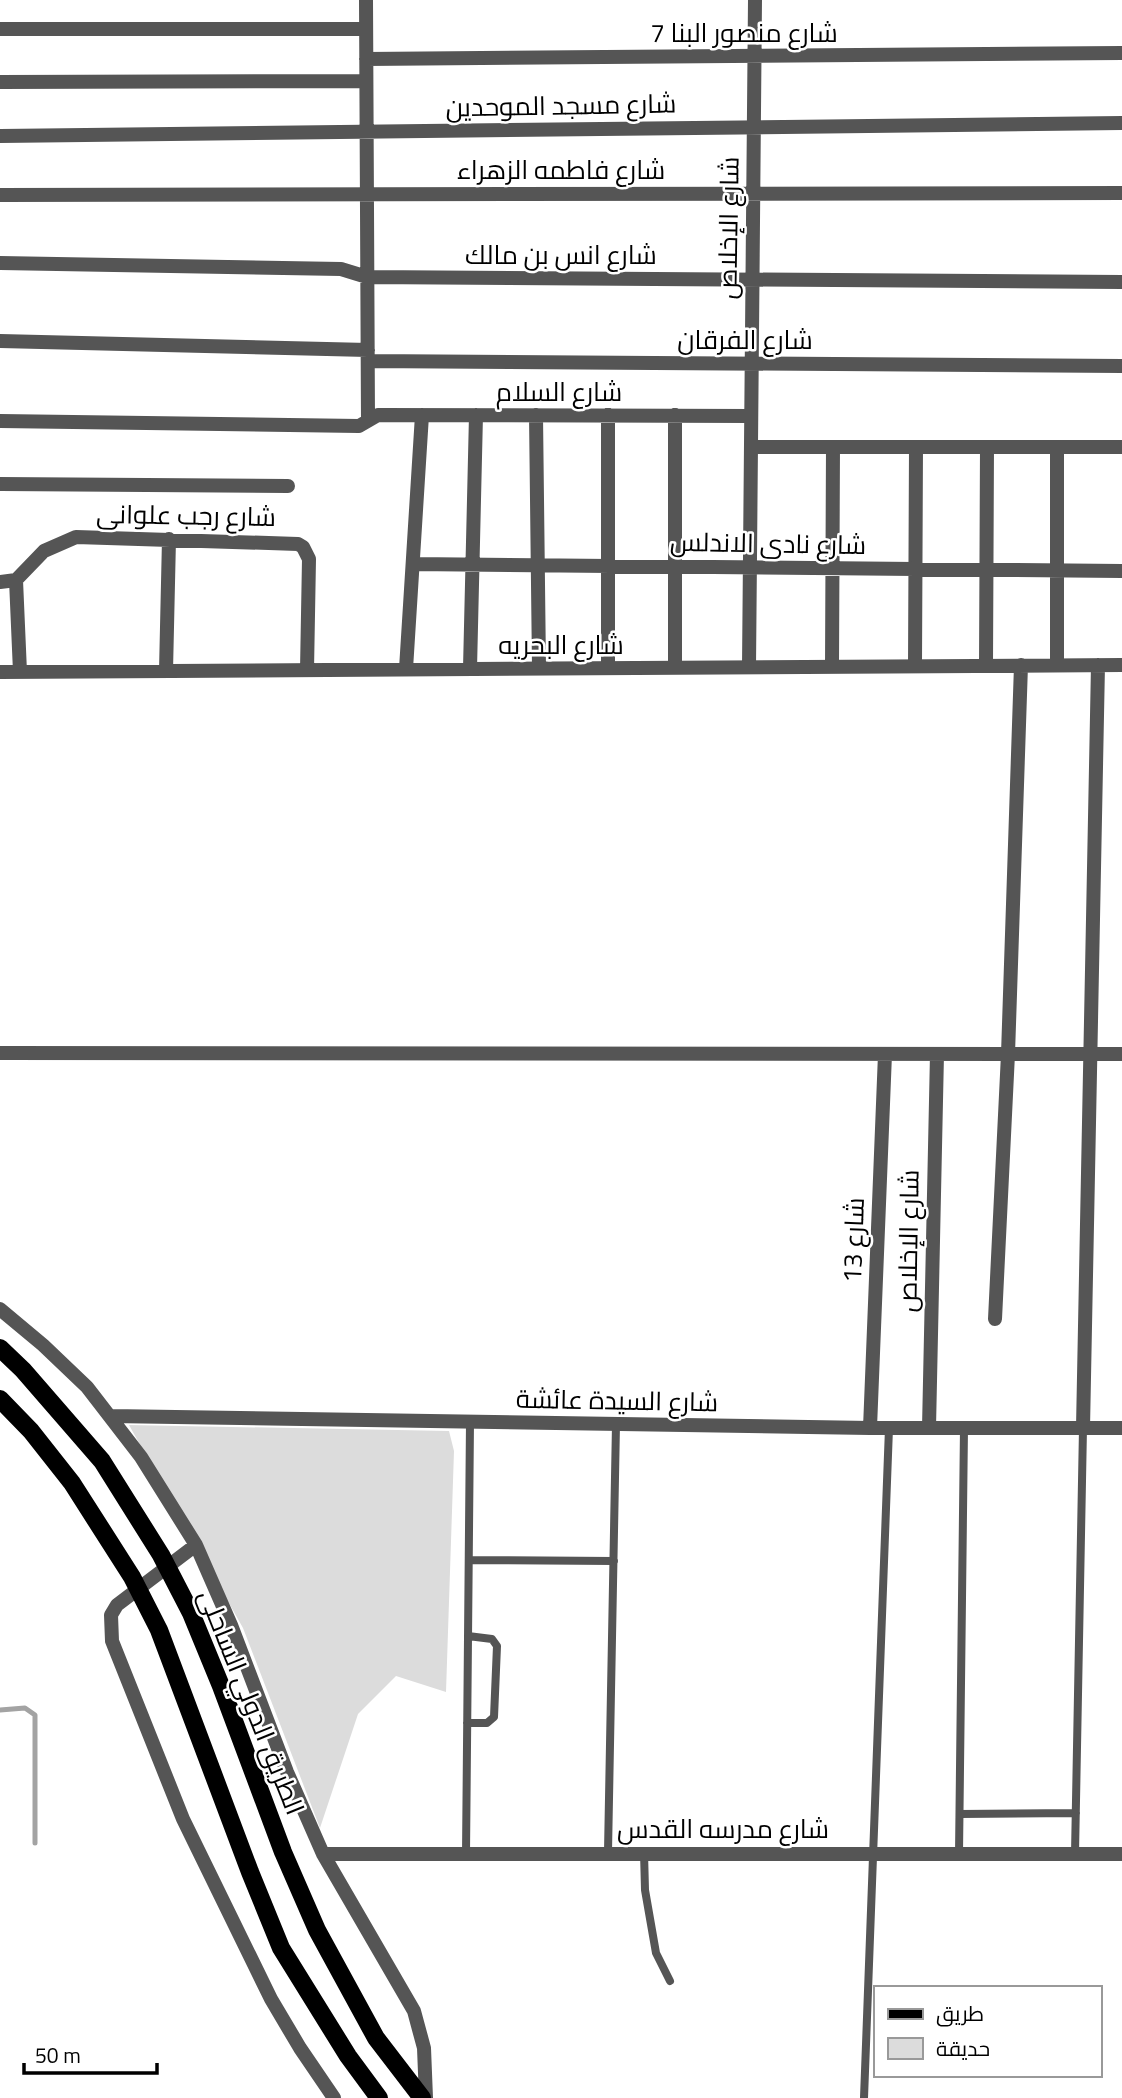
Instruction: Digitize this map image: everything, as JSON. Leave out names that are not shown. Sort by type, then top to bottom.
[{"type":"main road","name":"الطريق الدولي الساحلى","points":[[0,1348],[23,1370],[102,1461],[162,1555],[196,1625],[283,1853],[317,1930],[376,2038],[424,2098]]},
{"type":"main road","points":[[0,1399],[31,1431],[72,1483],[143,1598],[159,1630],[281,1948],[348,2056],[379,2098]]},
{"type":"street","points":[[366,0],[368,420]]},
{"type":"street","name":"شارع الإخلاص","points":[[749,667],[755,0]]},
{"type":"street","points":[[0,29],[366,29]]},
{"type":"street","name":"شارع منصور البنا 7","points":[[366,59],[1122,53]]},
{"type":"street","points":[[0,82],[366,81]]},
{"type":"street","name":"شارع مسجد الموحدين","points":[[0,136],[1122,123]]},
{"type":"street","name":"شارع فاطمه الزهراء","points":[[0,195],[1122,193]]},
{"type":"street","name":"شارع انس بن مالك","points":[[0,263],[341,269],[367,277],[1122,282]]},
{"type":"street","name":"شارع الفرقان","points":[[0,341],[368,356],[1122,366]]},
{"type":"street","name":"شارع السلام","points":[[0,421],[359,426],[378,415],[751,416]]},
{"type":"street","points":[[406,669],[422,415]]},
{"type":"street","points":[[470,669],[476,415]]},
{"type":"street","points":[[536,415],[539,668]]},
{"type":"street","points":[[608,415],[608,668]]},
{"type":"street","points":[[675,667],[676,415]]},
{"type":"street","points":[[751,447],[1122,447]]},
{"type":"street","points":[[832,667],[834,447]]},
{"type":"street","points":[[915,666],[916,447]]},
{"type":"street","points":[[986,666],[987,447]]},
{"type":"street","points":[[1057,447],[1057,665]]},
{"type":"street","points":[[0,484],[288,486]]},
{"type":"street","name":"شارع رجب علوانى","points":[[16,580],[44,551],[71,538],[291,542],[303,547],[309,559],[307,670]]},
{"type":"street","points":[[166,671],[169,539]]},
{"type":"street","name":"شارع نادى الاندلس","points":[[413,564],[1122,571]]},
{"type":"street","points":[[0,582],[16,580],[20,672]]},
{"type":"street","points":[[995,1319],[1008,1054],[1021,665]]},
{"type":"street","points":[[1083,1429],[1098,665]]},
{"type":"street","name":"شارع البحريه","points":[[0,672],[1122,665]]},
{"type":"street","points":[[0,1053],[1122,1054]]},
{"type":"street","name":"شارع 13","points":[[870,1428],[885,1054]]},
{"type":"street","name":"شارع الإخلاص","points":[[929,1428],[937,1054]]},
{"type":"street","points":[[0,1309],[78,1379],[111,1416],[141,1457],[196,1545],[231,1625],[287,1772],[323,1854],[414,2011],[424,2048],[424,2098]]},
{"type":"street","name":"شارع السيدة عائشة","points":[[111,1416],[870,1428],[1122,1429]]},
{"type":"street","points":[[196,1545],[117,1605],[111,1615],[112,1641],[164,1774],[204,1863],[271,1999],[300,2049],[334,2098]]},
{"type":"street","name":"شارع مدرسه القدس","points":[[323,1854],[1122,1854]]},
{"type":"lane","points":[[466,1854],[470,1422]]},
{"type":"lane","points":[[608,1852],[616,1424]]},
{"type":"lane","points":[[864,2098],[889,1428]]},
{"type":"lane","points":[[959,1853],[964,1428]]},
{"type":"lane","points":[[1075,1854],[1083,1429]]},
{"type":"lane","points":[[468,1560],[614,1561]]},
{"type":"lane","points":[[467,1723],[487,1723],[494,1717],[497,1646],[492,1639],[468,1636]]},
{"type":"lane","points":[[960,1815],[1076,1813]]},
{"type":"lane","points":[[644,1852],[645,1890],[656,1953],[670,1981]]},
{"type":"green space","points":[[129,1425],[449,1431],[454,1451],[446,1692],[396,1676],[358,1714],[320,1828],[243,1628]]},
{"type":"waterway","points":[[0,1710],[25,1708],[35,1715],[35,1843]]}]
